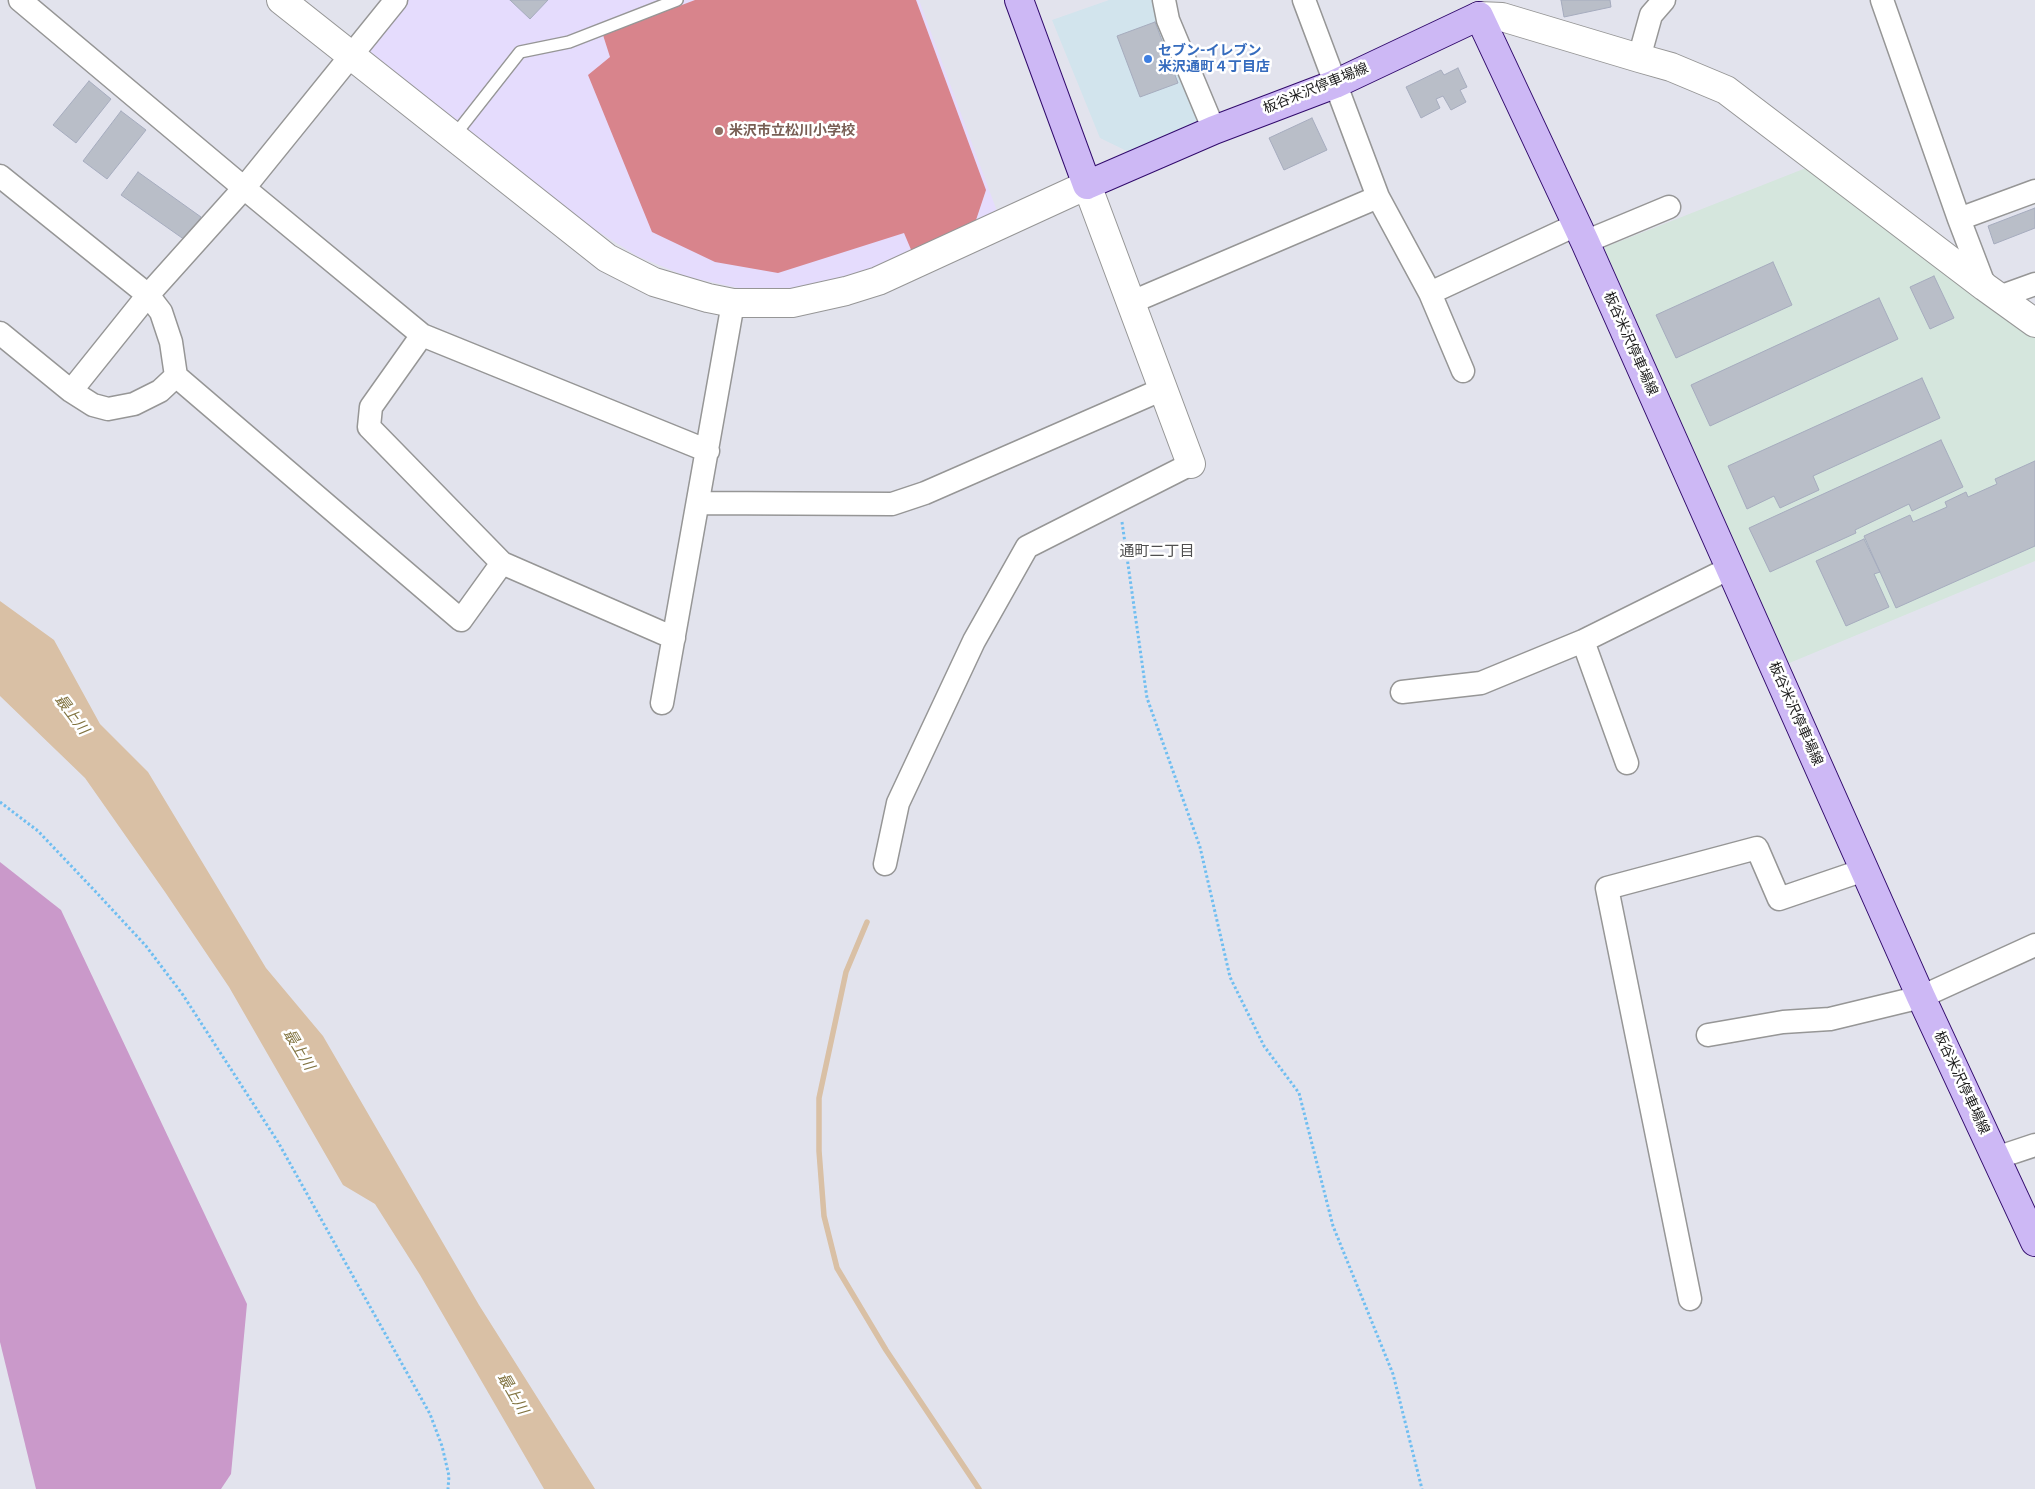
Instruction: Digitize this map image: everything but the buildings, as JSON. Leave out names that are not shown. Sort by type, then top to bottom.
[{"type":"main road","points":[[1019,0],[1087,185]]},
{"type":"main road","name":"板谷米沢停車場線","points":[[1087,185],[1214,130],[1335,84],[1476,8],[1730,568],[1920,997],[2035,1242]]},
{"type":"street","points":[[20,0],[422,335],[708,451]]},
{"type":"street","points":[[281,0],[607,258],[627,270],[678,291],[733,302],[792,303],[854,289],[878,281],[1087,185],[1191,464],[1027,547],[974,640],[898,803],[885,864]]},
{"type":"street","points":[[71,391],[148,295],[244,188],[396,0]]},
{"type":"street","points":[[1164,0],[1168,20],[1214,130]]},
{"type":"street","points":[[1304,0],[1378,197],[1430,293],[1463,371]]},
{"type":"street","points":[[1639,58],[1651,15],[1664,0]]},
{"type":"street","points":[[1882,0],[1959,219],[1992,292]]},
{"type":"street","points":[[1476,8],[1671,67],[1726,90],[2035,323]]},
{"type":"street","points":[[0,176],[148,295],[161,312],[171,342],[176,376],[461,620],[502,563]]},
{"type":"street","points":[[1959,219],[2035,191]]},
{"type":"street","points":[[1132,302],[1378,197]]},
{"type":"street","points":[[1430,293],[1580,234],[1669,207]]},
{"type":"street","points":[[1992,292],[2035,284]]},
{"type":"street","points":[[662,703],[733,302]]},
{"type":"street","points":[[0,333],[71,391],[93,405],[108,409],[134,404],[160,391],[176,376]]},
{"type":"street","points":[[422,335],[371,407],[369,427],[502,563],[674,638]]},
{"type":"street","points":[[698,503],[892,504],[925,493],[1163,389]]},
{"type":"street","points":[[1402,692],[1481,683],[1583,641],[1730,568]]},
{"type":"street","points":[[1583,641],[1627,763]]},
{"type":"street","points":[[1690,1299],[1607,888],[1758,848],[1779,899],[1864,870]]},
{"type":"street","points":[[1708,1035],[1783,1022],[1830,1020],[1920,997],[2035,945]]},
{"type":"street","points":[[1996,1158],[2035,1145]]},
{"type":"lane","points":[[454,136],[520,52],[569,42],[677,0]]},
{"type":"path","points":[[1119,501],[1147,698],[1200,846],[1230,977],[1264,1046],[1299,1093],[1333,1226],[1394,1374],[1422,1489]]},
{"type":"path","points":[[0,802],[38,831],[95,891],[146,946],[183,995],[278,1142],[430,1414],[442,1446],[448,1476],[448,1489]]},
{"type":"shaded area","name":"米沢市立松川小学校","points":[[407,0],[919,0],[998,214],[888,267],[801,290],[743,289],[688,277],[637,256],[588,225],[366,49]]},
{"type":"shaded area","name":"米沢市立松川小学校","points":[[695,0],[916,0],[986,190],[975,223],[912,252],[904,233],[778,273],[715,262],[652,232],[588,75],[610,57],[603,35]]},
{"type":"shaded area","points":[[1109,0],[1159,0],[1202,114],[1198,128],[1133,154],[1100,138],[1052,20]]},
{"type":"shaded area","points":[[1811,166],[2035,333],[2035,561],[1787,664],[1603,248]]},
{"type":"shaded area","points":[[0,862],[61,910],[247,1304],[231,1474],[221,1489],[36,1489],[0,1342]]},
{"type":"water","name":"最上川","points":[[0,601],[54,640],[100,724],[148,772],[266,968],[323,1036],[479,1305],[595,1489],[544,1489],[420,1275],[375,1204],[343,1185],[229,987],[165,892],[85,778],[0,696]]},
{"type":"waterway","points":[[867,922],[846,972],[819,1098],[819,1151],[824,1216],[837,1268],[886,1350],[979,1489]]},
{"type":"place","name":"セブン-イレブン 米沢通町４丁目店","points":[[1148,59]]},
{"type":"place","name":"米沢市立松川小学校","points":[[719,131]]},
{"type":"district","name":"通町二丁目","points":[[1157,552]]}]
